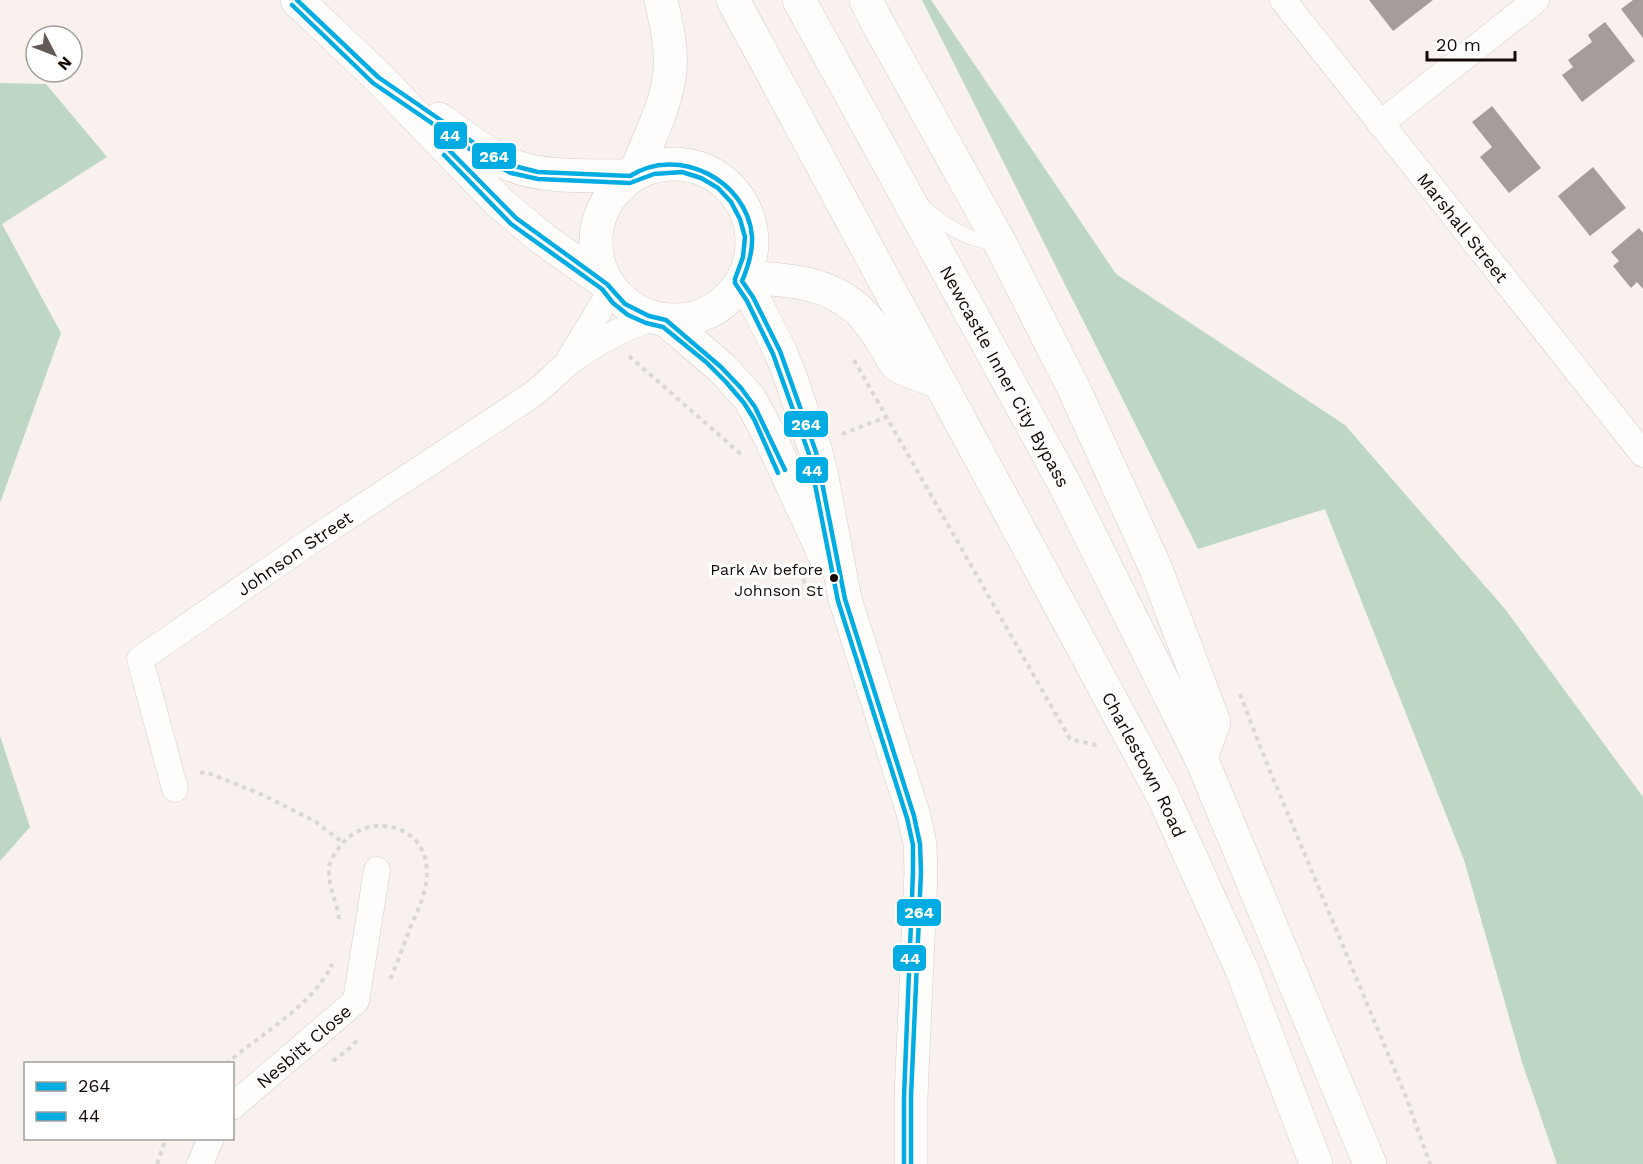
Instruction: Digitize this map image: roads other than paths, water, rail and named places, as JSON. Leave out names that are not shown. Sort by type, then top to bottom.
[{"type":"main road","points":[[297,0],[378,76],[500,203],[543,239],[609,288],[621,301],[633,309],[659,319],[723,369],[750,399],[845,599]]},
{"type":"main road","points":[[609,288],[600,270],[597,228],[603,208],[632,174],[662,104],[670,68],[666,25],[660,0]]},
{"type":"main road","points":[[733,0],[940,382]]},
{"type":"main road","name":"Newcastle Inner City Bypass","points":[[799,0],[1063,481],[1201,758]]},
{"type":"main road","points":[[866,0],[1000,243],[1073,387],[1156,569],[1214,722],[1201,758],[1370,1164]]},
{"type":"main road","points":[[378,76],[479,147],[514,166],[545,173],[632,174],[653,166],[687,165],[713,174],[734,192],[743,206],[752,236],[751,253],[743,279],[733,293],[714,309],[689,319],[659,319]]},
{"type":"main road","points":[[743,279],[800,282],[823,288],[837,295],[863,314],[897,365],[940,382]]},
{"type":"main road","points":[[743,279],[780,351],[812,442],[821,472],[845,599],[905,787],[920,844],[921,873],[910,1097],[911,1164]]},
{"type":"main road","name":"Charlestown Road","points":[[940,382],[1163,796],[1242,970],[1316,1164]]},
{"type":"street","name":"Marshall Street","points":[[1283,0],[1643,454]]},
{"type":"street","points":[[1380,124],[1536,0]]},
{"type":"street","name":"Johnson Street","points":[[174,782],[140,658],[311,541],[529,397],[560,370],[580,345],[609,288]]},
{"type":"street","name":"Johnson Street","points":[[560,370],[593,347],[637,324],[659,319]]},
{"type":"street","name":"Nesbitt Close","points":[[234,1105],[356,1000],[377,870]]},
{"type":"street","points":[[200,1164],[210,1140]]},
{"type":"lane","points":[[905,193],[936,218],[961,234],[983,241],[1000,243]]},
{"type":"place","name":"Park Av before Johnson St","points":[[834,578]]}]
